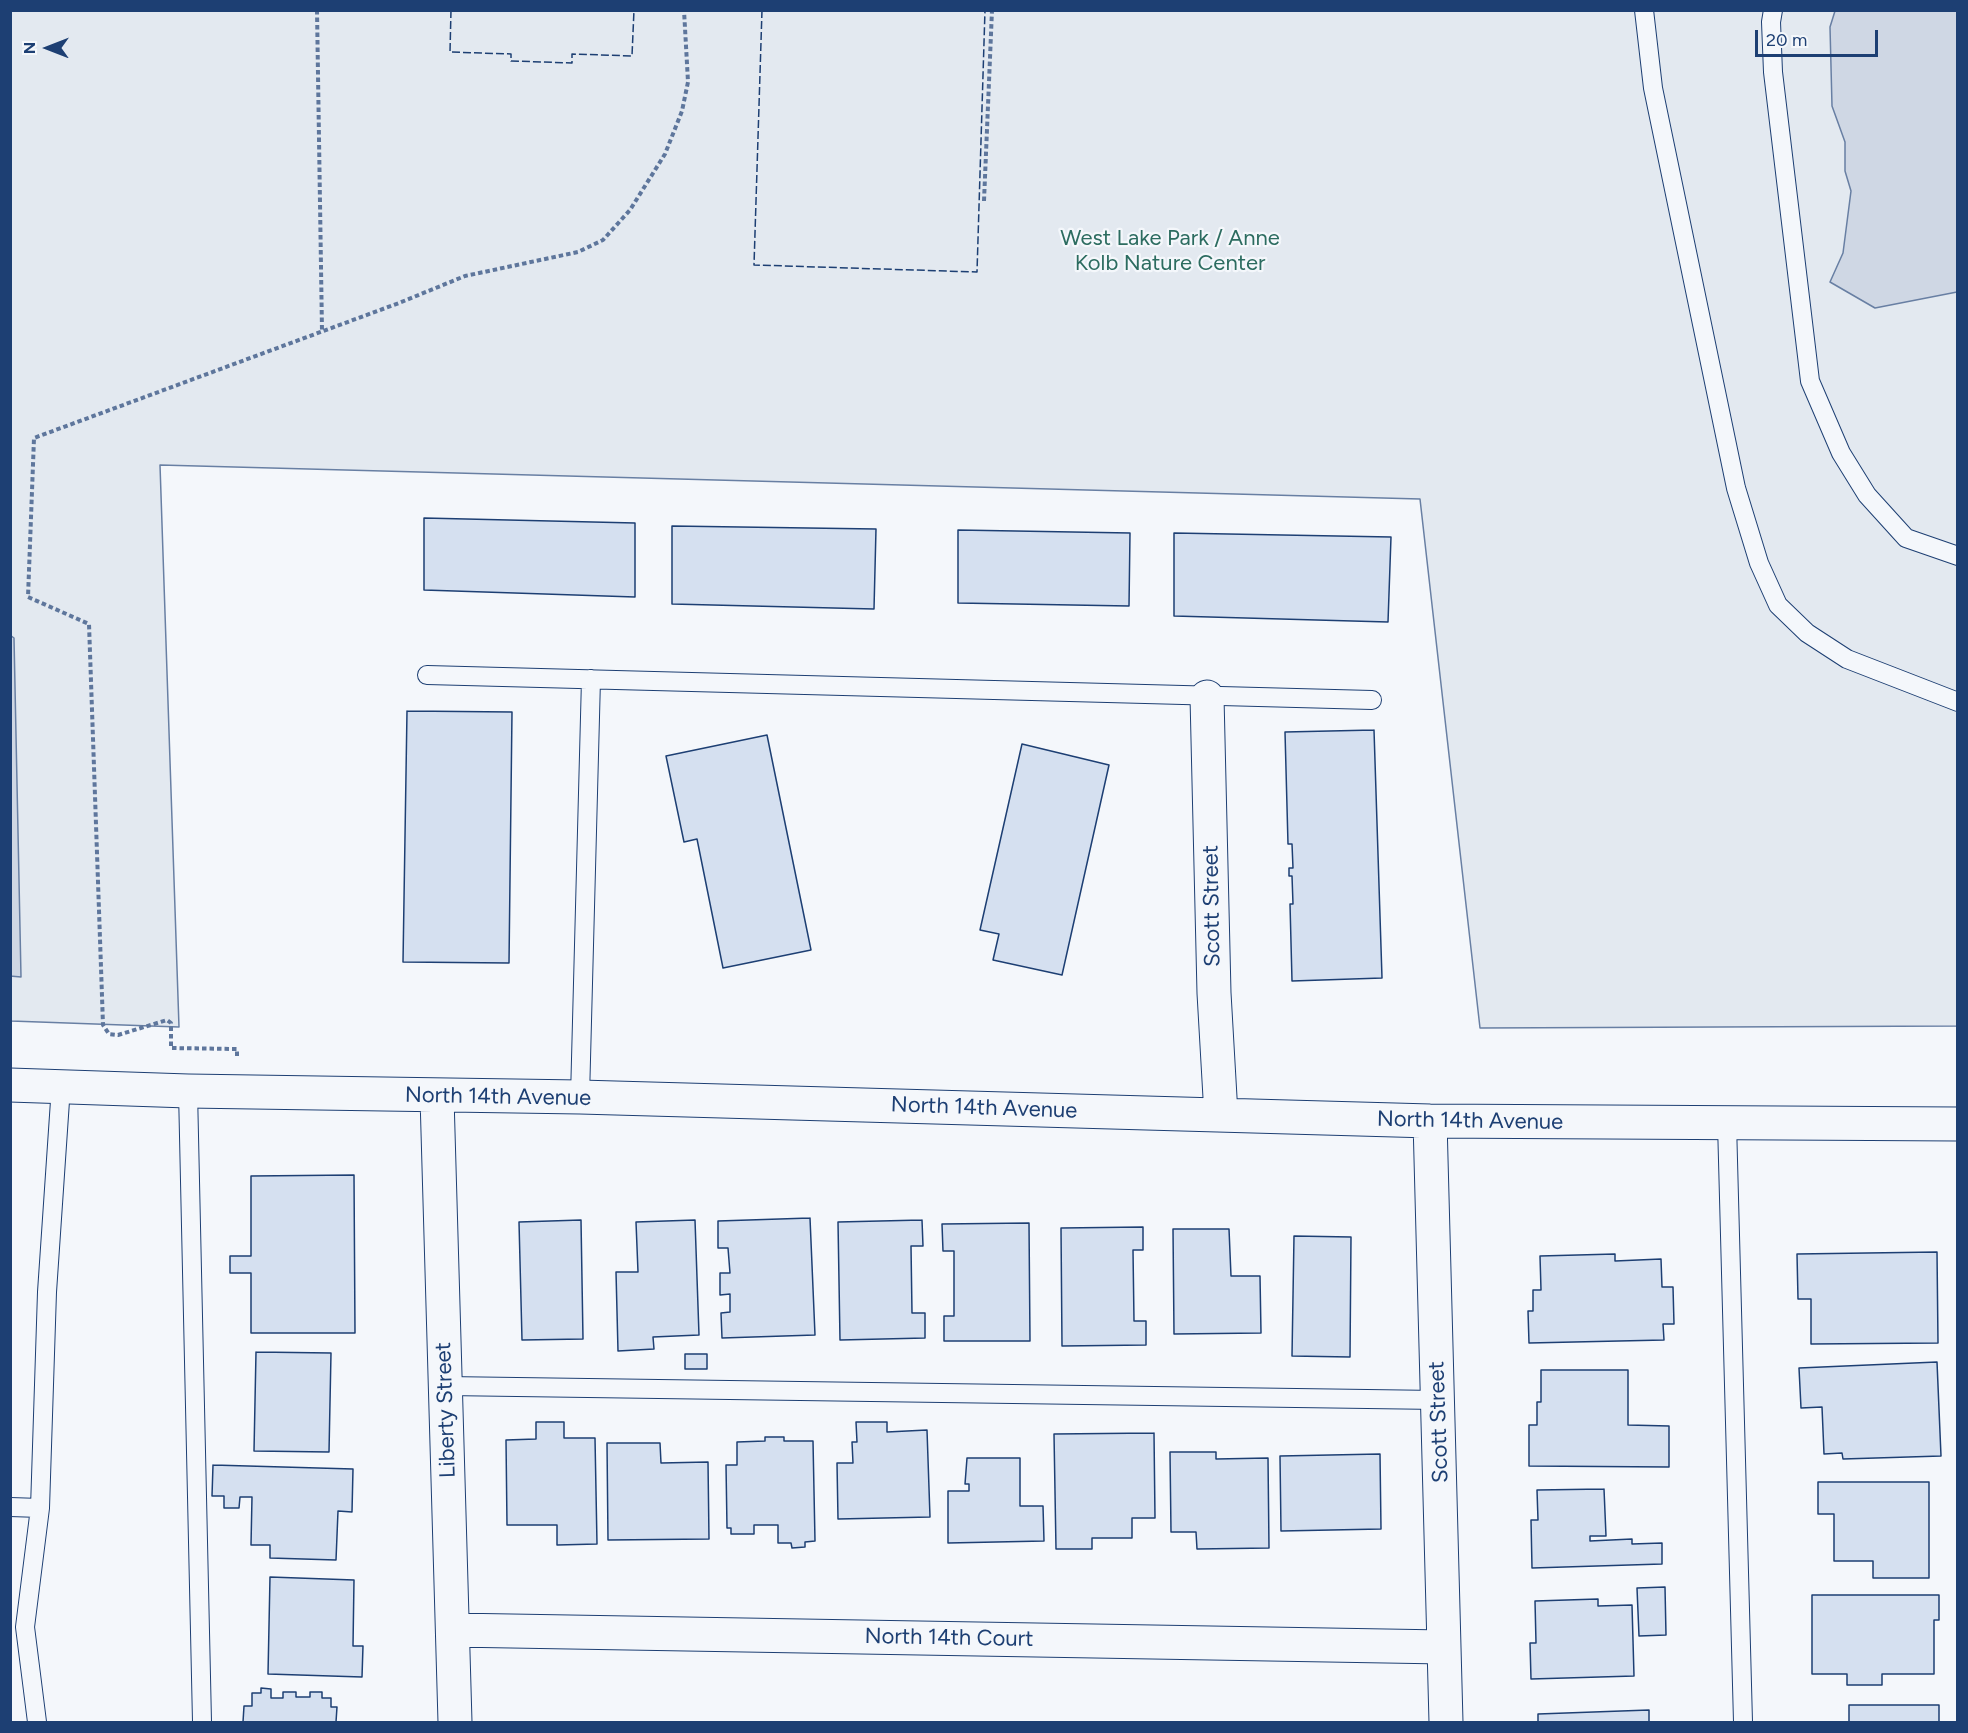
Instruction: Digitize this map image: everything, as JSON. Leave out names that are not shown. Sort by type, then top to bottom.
[{"type":"street","name":"Scott Street","points":[[1207,697],[1214,993],[1221,1115]]},
{"type":"street","name":"North 14th Avenue","points":[[10,1084],[236,1093],[580,1098],[1430,1121],[1958,1124]]},
{"type":"street","name":"Liberty Street","points":[[437,1097],[455,1722]]},
{"type":"street","name":"Scott Street","points":[[1430,1121],[1446,1722]]},
{"type":"street","name":"North 14th Court","points":[[453,1630],[1444,1647]]},
{"type":"lane","points":[[1644,10],[1653,88],[1734,477],[1758,563],[1778,605],[1807,633],[1847,658],[1958,702]]},
{"type":"lane","points":[[1773,10],[1773,72],[1810,381],[1841,453],[1867,495],[1906,538],[1958,556]]},
{"type":"lane","points":[[426,675],[1372,700]]},
{"type":"lane","points":[[580,1098],[591,679]]},
{"type":"lane","points":[[37,1722],[26,1627],[40,1508],[46,1292],[62,1086]]},
{"type":"lane","points":[[188,1091],[202,1722]]},
{"type":"lane","points":[[1727,1123],[1743,1722]]},
{"type":"lane","points":[[446,1386],[1438,1400]]},
{"type":"lane","points":[[10,1507],[40,1508]]},
{"type":"path","points":[[317,10],[322,331]]},
{"type":"path","points":[[236,1093],[237,1049],[171,1048],[171,1023],[167,1020],[118,1035],[109,1034],[103,1025],[89,624],[28,597],[34,438],[465,276],[578,252],[603,240],[630,210],[659,163],[682,111],[688,82],[684,10]]},
{"type":"path","points":[[984,201],[992,10]]},
{"type":"green space","name":"West Lake Park / Anne Kolb Nature Center","points":[[11,11],[1957,11],[1957,1026],[1480,1028],[1420,499],[160,465],[179,1027],[11,1021]]},
{"type":"shaded area","points":[[1835,11],[1957,11],[1957,292],[1875,308],[1830,282],[1843,253],[1851,191],[1845,171],[1845,142],[1832,106],[1830,27]]},
{"type":"shaded area","points":[[10,635],[14,638],[21,977],[10,976]]},
{"type":"building","points":[[424,518],[635,523],[635,597],[424,590]]},
{"type":"building","points":[[672,526],[876,529],[874,609],[672,604]]},
{"type":"building","points":[[958,530],[1130,533],[1129,606],[958,603]]},
{"type":"building","points":[[1174,533],[1391,537],[1388,622],[1174,616]]},
{"type":"building","points":[[407,711],[512,712],[509,963],[403,962]]},
{"type":"building","points":[[1374,730],[1382,978],[1292,981],[1290,904],[1293,904],[1292,876],[1289,876],[1289,868],[1293,868],[1292,844],[1288,844],[1285,732]]},
{"type":"building","points":[[767,735],[811,950],[723,968],[697,839],[684,842],[666,756]]},
{"type":"building","points":[[1022,744],[1109,765],[1062,975],[993,960],[999,934],[980,930]]},
{"type":"building","points":[[354,1175],[355,1333],[251,1333],[251,1273],[230,1273],[230,1256],[251,1256],[251,1176]]},
{"type":"building","points":[[810,1218],[815,1335],[722,1338],[721,1313],[730,1312],[730,1294],[720,1295],[720,1273],[730,1273],[728,1248],[718,1248],[718,1221]]},
{"type":"building","points":[[581,1220],[583,1339],[522,1340],[519,1222]]},
{"type":"building","points":[[695,1220],[699,1335],[653,1337],[654,1349],[618,1351],[616,1272],[638,1272],[636,1222]]},
{"type":"building","points":[[922,1220],[923,1246],[911,1246],[912,1313],[925,1313],[925,1338],[840,1340],[838,1222]]},
{"type":"building","points":[[1029,1223],[1030,1341],[944,1341],[944,1316],[954,1316],[954,1251],[943,1251],[942,1224]]},
{"type":"building","points":[[1143,1227],[1143,1250],[1133,1250],[1134,1321],[1146,1321],[1146,1345],[1062,1346],[1061,1228]]},
{"type":"building","points":[[1173,1229],[1229,1229],[1231,1276],[1260,1276],[1261,1333],[1174,1334]]},
{"type":"building","points":[[1294,1236],[1351,1237],[1350,1357],[1292,1356]]},
{"type":"building","points":[[1937,1252],[1938,1343],[1811,1344],[1811,1299],[1798,1299],[1797,1254]]},
{"type":"building","points":[[1615,1254],[1615,1261],[1661,1259],[1662,1287],[1673,1287],[1674,1324],[1663,1324],[1664,1340],[1529,1343],[1528,1311],[1533,1311],[1533,1290],[1541,1290],[1540,1256]]},
{"type":"building","points":[[256,1352],[331,1353],[329,1452],[254,1451]]},
{"type":"building","points":[[685,1354],[707,1354],[707,1369],[685,1369]]},
{"type":"building","points":[[1937,1362],[1941,1456],[1843,1459],[1842,1453],[1824,1454],[1822,1407],[1801,1408],[1799,1368]]},
{"type":"building","points":[[1541,1370],[1628,1370],[1628,1425],[1669,1426],[1669,1467],[1529,1466],[1529,1425],[1537,1425],[1537,1402],[1541,1402]]},
{"type":"building","points":[[536,1422],[564,1422],[564,1438],[595,1438],[597,1544],[557,1545],[557,1525],[507,1525],[506,1440],[536,1439]]},
{"type":"building","points":[[856,1422],[887,1422],[887,1432],[927,1430],[930,1517],[838,1519],[837,1463],[853,1463],[852,1442],[857,1442]]},
{"type":"building","points":[[1154,1433],[1155,1518],[1132,1518],[1132,1538],[1092,1538],[1092,1549],[1056,1549],[1054,1434]]},
{"type":"building","points":[[765,1437],[784,1437],[784,1441],[813,1441],[815,1541],[805,1542],[805,1547],[792,1548],[791,1543],[778,1543],[778,1525],[754,1525],[754,1534],[731,1534],[731,1528],[727,1528],[726,1465],[737,1465],[737,1442],[765,1441]]},
{"type":"building","points":[[607,1443],[660,1443],[661,1463],[708,1462],[709,1539],[608,1540]]},
{"type":"building","points":[[1170,1452],[1216,1452],[1216,1459],[1268,1458],[1269,1548],[1197,1549],[1196,1532],[1171,1532]]},
{"type":"building","points":[[1380,1454],[1381,1529],[1281,1531],[1280,1456]]},
{"type":"building","points":[[967,1458],[1020,1458],[1020,1506],[1043,1506],[1044,1541],[948,1543],[948,1491],[969,1491],[969,1484],[965,1484]]},
{"type":"building","points":[[213,1465],[353,1469],[352,1512],[338,1511],[336,1560],[270,1558],[270,1545],[251,1545],[252,1497],[240,1497],[239,1508],[224,1508],[224,1496],[212,1496]]},
{"type":"building","points":[[1818,1482],[1929,1482],[1929,1578],[1873,1578],[1873,1561],[1834,1561],[1834,1514],[1818,1514]]},
{"type":"building","points":[[1604,1489],[1606,1536],[1590,1536],[1590,1541],[1632,1539],[1632,1544],[1662,1543],[1662,1564],[1532,1568],[1531,1520],[1538,1520],[1537,1490]]},
{"type":"building","points":[[270,1577],[354,1580],[353,1646],[363,1646],[362,1677],[268,1674]]},
{"type":"building","points":[[1665,1587],[1666,1635],[1639,1636],[1637,1588]]},
{"type":"building","points":[[1812,1595],[1939,1595],[1939,1620],[1934,1620],[1934,1674],[1882,1674],[1882,1685],[1847,1685],[1847,1674],[1812,1674]]},
{"type":"building","points":[[1598,1599],[1598,1606],[1632,1605],[1634,1676],[1531,1679],[1530,1643],[1536,1643],[1535,1601]]},
{"type":"building","points":[[261,1688],[271,1689],[271,1698],[283,1698],[283,1692],[296,1692],[296,1697],[310,1697],[310,1692],[322,1692],[322,1698],[331,1698],[331,1707],[337,1707],[336,1722],[243,1722],[244,1706],[252,1706],[252,1693],[261,1693]]},
{"type":"building","points":[[1849,1705],[1939,1705],[1939,1722],[1849,1722]]},
{"type":"building","points":[[1649,1710],[1649,1722],[1538,1722],[1538,1714]]},
{"type":"fence","points":[[451,10],[450,52],[511,54],[511,61],[572,63],[572,54],[632,56],[634,10]]},
{"type":"fence","points":[[762,10],[754,265],[977,272],[985,10]]}]
